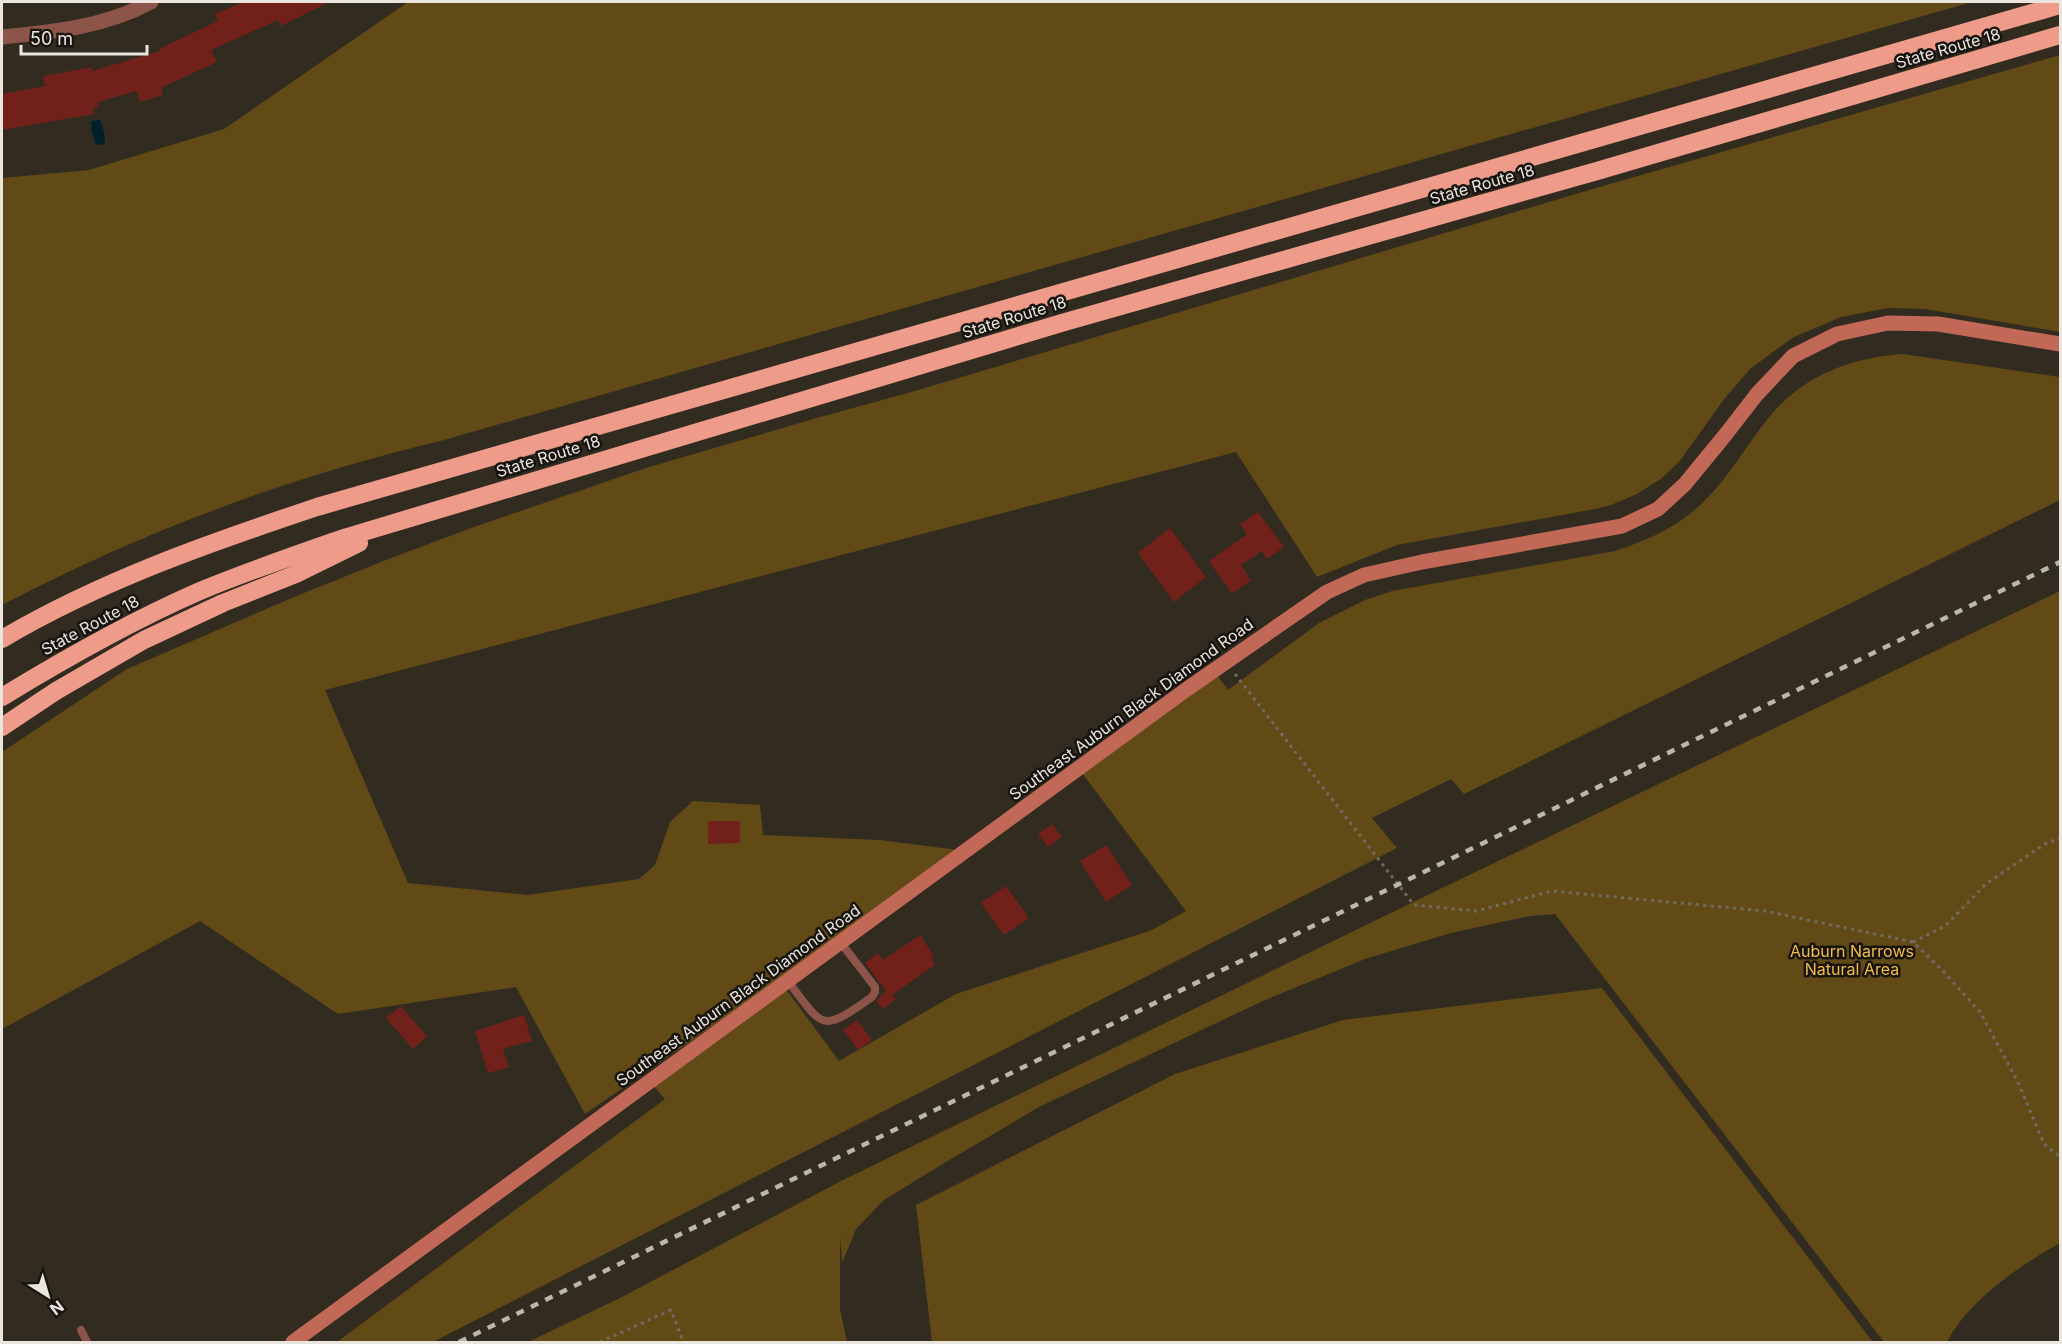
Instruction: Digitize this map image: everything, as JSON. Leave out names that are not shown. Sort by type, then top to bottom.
[{"type":"highway","name":"State Route 18","points":[[2,639],[72,603],[175,556],[317,507],[2061,4]]},
{"type":"highway","name":"State Route 18","points":[[2,697],[124,628],[200,591],[280,560],[411,518],[1076,319],[1597,171],[2061,35]]},
{"type":"highway","points":[[2,727],[56,691],[144,640],[214,607],[296,574],[411,518]]},
{"type":"main road","name":"Southeast Auburn Black Diamond Road","points":[[293,1342],[1227,662],[1327,592],[1364,575],[1422,562],[1622,526],[1658,509],[1685,484],[1757,394],[1794,356],[1837,334],[1888,323],[1938,324],[2061,344]]},
{"type":"street","points":[[2,37],[58,31],[97,23],[133,12],[151,2]]},
{"type":"lane","points":[[788,981],[814,1016],[825,1022],[842,1018],[872,997],[875,987],[841,943]]},
{"type":"lane","points":[[81,1330],[87,1342]]},
{"type":"path","points":[[1227,662],[1414,904],[1476,911],[1552,891],[1765,911],[1913,942],[1980,1012],[2017,1080],[2044,1144],[2061,1157]]},
{"type":"path","points":[[1913,942],[1945,926],[1987,883],[2045,844],[2061,838]]},
{"type":"path","points":[[600,1342],[671,1310],[683,1342]]},
{"type":"green space","points":[[408,2],[1972,2],[329,471],[163,530],[55,578],[2,605],[2,178],[89,170],[224,129]]},
{"type":"green space","points":[[2060,55],[2060,332],[1925,309],[1888,308],[1841,317],[1792,338],[1750,369],[1725,398],[1679,462],[1662,478],[1637,494],[1611,505],[1397,545],[1317,577],[1236,452],[325,690],[408,883],[527,895],[639,879],[655,865],[670,822],[693,801],[760,805],[763,835],[880,840],[966,851],[585,1114],[516,987],[338,1014],[200,921],[2,1029],[2,752],[127,669],[386,560],[646,468],[908,393],[1596,188]]},
{"type":"green space","points":[[1903,354],[2060,377],[2060,500],[1464,794],[1451,779],[1372,818],[1397,848],[433,1342],[337,1342],[665,1099],[650,1082],[783,985],[839,1061],[956,994],[1152,930],[1186,911],[1079,769],[1214,671],[1228,690],[1319,623],[1365,600],[1392,591],[1615,551],[1649,538],[1680,521],[1699,506],[1728,474],[1770,416],[1798,390],[1813,380],[1847,364]]},
{"type":"green space","name":"Auburn Narrows Natural Area","points":[[2060,591],[2060,1243],[1996,1285],[1968,1312],[1947,1342],[1884,1342],[1555,914],[1530,916],[1451,933],[1365,959],[1265,1000],[1039,1107],[941,1165],[884,1200],[856,1229],[842,1263],[840,1235],[840,1309],[847,1342],[528,1342],[620,1298],[841,1181],[1440,889]]},
{"type":"green space","points":[[1602,988],[1873,1342],[932,1342],[916,1205],[1175,1074],[1343,1020]]},
{"type":"water","points":[[100,120],[105,144],[96,145],[91,121]]},
{"type":"building","points":[[243,2],[329,2],[281,26],[278,20],[211,50],[217,62],[161,88],[163,95],[140,102],[137,91],[98,102],[99,107],[93,108],[94,114],[2,130],[2,94],[45,86],[43,76],[92,67],[92,71],[160,51],[159,49],[218,21],[215,14]]},
{"type":"building","points":[[1258,512],[1284,547],[1267,559],[1262,551],[1241,565],[1251,580],[1232,594],[1209,561],[1247,534],[1240,524]]},
{"type":"building","points":[[1170,528],[1206,577],[1174,602],[1138,553]]},
{"type":"building","points":[[708,821],[740,821],[740,843],[708,844]]},
{"type":"building","points":[[1052,824],[1062,837],[1048,847],[1038,834]]},
{"type":"building","points":[[1106,845],[1132,885],[1106,902],[1080,861]]},
{"type":"building","points":[[1006,886],[1029,918],[1004,935],[981,903]]},
{"type":"building","points":[[920,935],[934,956],[931,958],[935,965],[892,995],[896,999],[883,1009],[876,1001],[886,991],[865,963],[878,953],[883,960]]},
{"type":"building","points":[[401,1006],[427,1037],[413,1049],[386,1018]]},
{"type":"building","points":[[524,1015],[532,1041],[503,1049],[509,1067],[488,1073],[475,1031]]},
{"type":"building","points":[[857,1020],[872,1040],[858,1050],[843,1030]]},
{"type":"railway","points":[[459,1342],[2060,562]]}]
